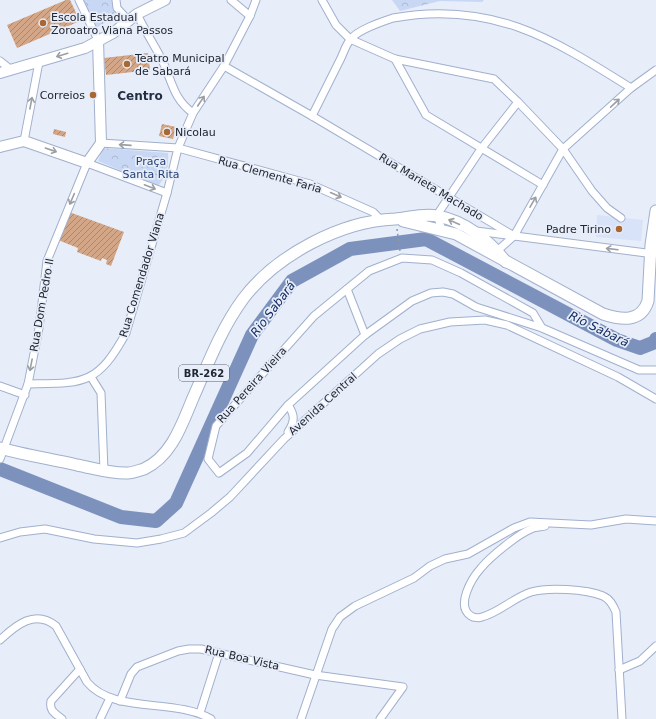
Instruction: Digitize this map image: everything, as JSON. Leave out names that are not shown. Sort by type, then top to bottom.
[{"type":"main road","points":[[0,73],[85,48],[113,33],[137,14],[164,0]]},
{"type":"main road","points":[[0,147],[24,141],[88,163],[100,143],[98,40]]},
{"type":"main road","name":"BR-262","points":[[1,451],[104,471],[129,473],[144,469],[160,459],[180,429],[219,340],[228,322],[243,299],[260,280],[283,261],[326,236],[356,224],[380,219],[442,230],[456,234],[494,251],[506,262],[603,314],[619,319],[630,319],[638,316],[646,307],[650,286],[656,211]]},
{"type":"main road","name":"BR-262","points":[[396,223],[437,215],[473,231],[490,242],[494,251]]},
{"type":"street","points":[[79,0],[98,40]]},
{"type":"street","points":[[116,0],[117,8],[128,20]]},
{"type":"street","points":[[231,0],[250,16]]},
{"type":"street","points":[[88,163],[167,194],[178,148],[193,113],[224,66],[250,16],[256,0]]},
{"type":"street","points":[[322,0],[336,26],[350,39],[395,59],[494,80],[518,102],[563,149],[592,191],[607,208],[621,218]]},
{"type":"street","points":[[312,116],[350,39],[374,25],[399,16],[425,9],[462,6]]},
{"type":"street","points":[[137,14],[161,59],[171,86],[184,106],[193,113]]},
{"type":"street","points":[[512,17],[533,27],[631,88]]},
{"type":"street","points":[[395,59],[426,115],[543,185]]},
{"type":"street","points":[[0,61],[10,69]]},
{"type":"street","points":[[24,141],[39,62]]},
{"type":"street","name":"Rua Marieta Machado","points":[[224,66],[312,116],[447,198],[514,236],[653,254]]},
{"type":"street","points":[[494,251],[514,236],[563,149],[631,88],[656,70]]},
{"type":"street","points":[[442,230],[437,215],[447,198],[481,149],[518,102]]},
{"type":"street","points":[[100,143],[178,148]]},
{"type":"street","name":"Rua Clemente Faria","points":[[178,148],[310,184],[373,212],[380,219]]},
{"type":"street","name":"Rua Dom Pedro II","points":[[1,451],[28,384],[38,328],[47,261],[88,163]]},
{"type":"street","name":"Rua Comendador Viana","points":[[91,377],[117,349],[126,333],[167,194]]},
{"type":"street","points":[[473,231],[514,236]]},
{"type":"street","name":"Rua Pereira Vieira","points":[[542,328],[533,313],[461,273],[432,260],[402,258],[369,271],[314,316],[216,426],[208,459],[219,473],[247,454],[288,405],[364,335],[412,301],[431,294],[443,292],[453,294],[476,307],[542,328],[639,370],[656,370]]},
{"type":"street","points":[[347,289],[364,335]]},
{"type":"street","name":"Avenida Central","points":[[0,538],[20,532],[45,529],[94,539],[137,543],[184,533],[211,513],[230,496],[284,439],[378,354],[400,339],[420,329],[450,322],[484,320],[507,325],[618,377],[656,399]]},
{"type":"street","points":[[28,384],[71,383],[91,377],[101,394],[104,471]]},
{"type":"street","points":[[0,386],[25,394]]},
{"type":"street","points":[[284,439],[294,423],[293,413],[288,405]]},
{"type":"street","points":[[301,719],[332,629],[340,617],[355,606],[414,578],[430,566],[468,554],[514,528],[530,522],[592,525],[626,519],[656,521]]},
{"type":"street","points":[[558,524],[531,528],[498,552],[481,568],[470,584],[465,598],[464,606],[466,613],[473,617],[481,618],[492,614],[516,598],[531,592],[545,590],[586,592],[603,596],[611,602],[616,612],[622,719]]},
{"type":"street","points":[[0,640],[12,629],[23,622],[41,618],[49,620],[56,626],[93,690],[120,701],[163,705],[200,712],[211,719]]},
{"type":"street","points":[[619,670],[640,662],[656,646]]},
{"type":"street","name":"Rua Boa Vista","points":[[120,701],[131,674],[144,663],[178,651],[201,649],[315,675],[403,687],[380,719]]},
{"type":"street","points":[[200,712],[219,653]]},
{"type":"street","points":[[62,719],[50,708],[51,701],[80,669]]},
{"type":"street","points":[[100,719],[110,698]]},
{"type":"path","points":[[396,223],[401,253]]},
{"type":"shaded area","name":"Padre Tirino","points":[[597,215],[643,220],[641,241],[596,237]]},
{"type":"green space","points":[[83,0],[113,0],[115,16],[95,29]]},
{"type":"green space","points":[[392,0],[484,0],[482,2],[440,1],[400,11]]},
{"type":"green space","name":"Praça Santa Rita","points":[[103,148],[168,153],[167,167],[161,183],[158,186],[98,161]]},
{"type":"building","name":"Escola Estadual Zoroatro Viana Passos","points":[[66,0],[70,0],[80,21],[17,48],[7,25]]},
{"type":"building","name":"Teatro Municipal de Sabará","points":[[148,53],[150,70],[106,75],[104,58]]},
{"type":"building","name":"Nicolau","points":[[162,124],[176,127],[173,139],[159,136]]},
{"type":"building","points":[[54,129],[66,132],[65,137],[53,134]]},
{"type":"building","points":[[69,212],[124,232],[111,266],[106,264],[107,260],[102,258],[101,261],[77,252],[78,248],[58,240]]},
{"type":"waterway","name":"Rio Sabará","points":[[0,469],[121,517],[156,521],[176,503],[252,335],[292,281],[350,249],[426,239],[617,340],[640,348],[655,342],[656,339]]},
{"type":"place","name":"Escola Estadual Zoroatro Viana Passos","points":[[43,23]]},
{"type":"place","name":"Teatro Municipal de Sabará","points":[[127,64]]},
{"type":"place","name":"Correios","points":[[93,95]]},
{"type":"place","name":"Nicolau","points":[[167,132]]},
{"type":"place","name":"Padre Tirino","points":[[619,229]]},
{"type":"district","name":"Centro","points":[[140,96]]}]
